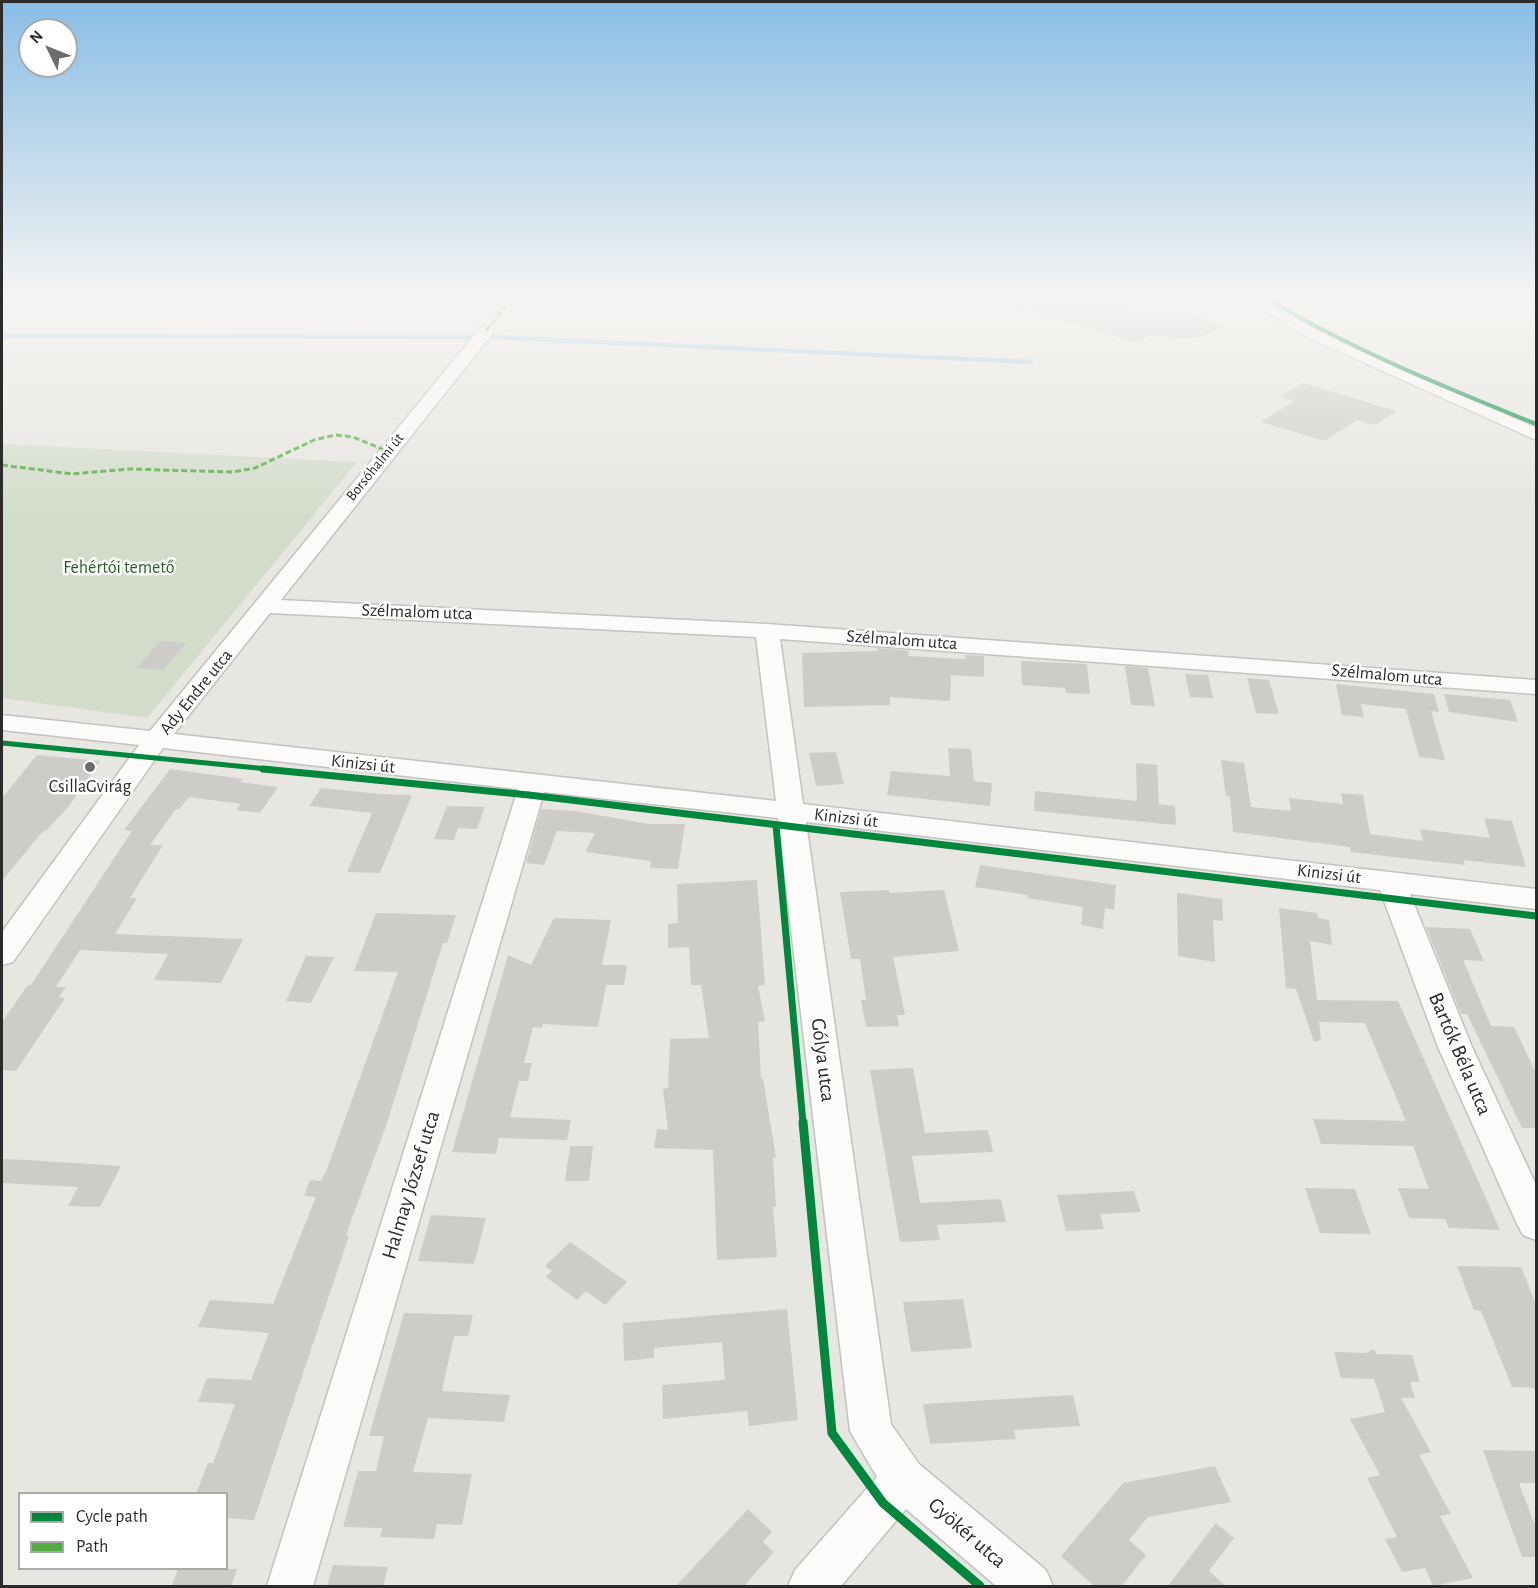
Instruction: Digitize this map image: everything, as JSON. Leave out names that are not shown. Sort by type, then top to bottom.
[{"type":"street","name":"Borsóhalmi út","points":[[267,606],[379,460],[451,373]]},
{"type":"street","points":[[1399,373],[1536,435]]},
{"type":"street","name":"Szélmalom utca","points":[[267,606],[767,631],[1228,662],[1536,687]]},
{"type":"street","name":"Ady Endre utca","points":[[2,954],[155,741],[267,606]]},
{"type":"street","name":"Gólya utca","points":[[767,631],[871,1431],[904,1479]]},
{"type":"street","name":"Kinizsi út","points":[[2,722],[789,811],[1536,900]]},
{"type":"street","name":"Halmay József utca","points":[[290,1587],[532,783]]},
{"type":"street","name":"Bartók Béla utca","points":[[1391,882],[1455,1047],[1536,1224]]},
{"type":"street","points":[[811,1587],[904,1479]]},
{"type":"street","name":"Gyökér utca","points":[[904,1479],[1030,1587]]},
{"type":"green space","name":"Fehértói temető","points":[[2,444],[357,462],[147,718],[2,698]]},
{"type":"building","points":[[1303,383],[1397,411],[1375,425],[1357,420],[1324,441],[1261,422],[1294,401],[1280,397]]},
{"type":"building","points":[[161,641],[186,643],[163,670],[136,668]]},
{"type":"building","points":[[877,648],[909,651],[908,656],[965,659],[965,655],[984,656],[984,677],[951,675],[950,701],[890,697],[890,705],[804,707],[802,653],[877,651]]},
{"type":"building","points":[[1021,661],[1087,664],[1090,694],[1066,693],[1065,688],[1022,685]]},
{"type":"building","points":[[1125,666],[1148,668],[1155,706],[1131,705]]},
{"type":"building","points":[[1185,674],[1208,675],[1213,698],[1190,697]]},
{"type":"building","points":[[1247,678],[1269,680],[1279,714],[1256,713]]},
{"type":"building","points":[[1336,684],[1434,694],[1439,712],[1431,711],[1445,760],[1419,757],[1406,709],[1361,704],[1364,717],[1342,715]]},
{"type":"building","points":[[1444,694],[1510,700],[1518,722],[1449,712]]},
{"type":"building","points":[[948,748],[971,749],[974,781],[992,783],[990,806],[887,795],[891,771],[950,776]]},
{"type":"building","points":[[836,752],[844,784],[816,786],[809,753]]},
{"type":"building","points":[[37,755],[100,761],[69,806],[46,831],[43,831],[2,881],[2,798]]},
{"type":"building","points":[[1221,760],[1244,763],[1251,807],[1291,811],[1289,798],[1343,804],[1341,793],[1363,795],[1370,834],[1423,841],[1420,829],[1490,838],[1484,818],[1512,821],[1526,867],[1463,860],[1465,865],[1351,852],[1350,847],[1233,832],[1230,797],[1226,796]]},
{"type":"building","points":[[1136,763],[1157,765],[1159,804],[1175,806],[1176,825],[1034,811],[1035,791],[1137,801]]},
{"type":"building","points":[[170,769],[243,779],[240,782],[278,787],[260,813],[236,810],[241,804],[189,797],[179,809],[176,809],[150,845],[163,845],[130,898],[137,898],[115,934],[243,939],[221,983],[154,980],[168,954],[80,950],[56,987],[66,987],[59,997],[65,998],[16,1071],[2,1070],[2,1022],[28,985],[31,985],[132,831],[124,830]]},
{"type":"building","points":[[321,788],[412,795],[380,873],[347,872],[372,813],[309,806]]},
{"type":"building","points":[[447,806],[485,807],[477,829],[458,828],[454,840],[434,839]]},
{"type":"building","points":[[541,809],[575,811],[649,824],[685,824],[678,869],[650,868],[651,861],[585,852],[595,833],[557,831],[544,865],[526,863]]},
{"type":"building","points":[[980,865],[1116,885],[1114,910],[1105,908],[1103,929],[1081,925],[1083,907],[975,887]]},
{"type":"building","points":[[757,880],[765,985],[758,986],[765,1021],[758,1022],[761,1079],[763,1079],[776,1158],[773,1158],[776,1207],[773,1207],[777,1257],[717,1260],[713,1150],[654,1148],[657,1129],[668,1130],[663,1089],[668,1088],[670,1039],[709,1038],[701,985],[691,985],[689,947],[668,948],[668,924],[678,923],[677,884]]},
{"type":"building","points":[[889,890],[889,893],[944,890],[959,951],[893,957],[905,1015],[897,1015],[899,1026],[866,1027],[861,1000],[866,1000],[860,959],[851,959],[840,892]]},
{"type":"building","points":[[1177,893],[1222,899],[1223,921],[1213,920],[1215,962],[1178,956]]},
{"type":"building","points":[[1279,908],[1317,913],[1318,918],[1329,920],[1332,945],[1310,941],[1317,1000],[1398,1001],[1500,1230],[1449,1228],[1445,1219],[1409,1218],[1398,1188],[1429,1189],[1413,1146],[1321,1144],[1313,1119],[1406,1121],[1365,1023],[1319,1022],[1321,1040],[1314,1042],[1296,989],[1286,988]]},
{"type":"building","points":[[376,913],[456,915],[447,943],[443,943],[387,1123],[346,1235],[349,1236],[254,1520],[228,1518],[228,1492],[197,1492],[208,1463],[213,1463],[235,1404],[198,1402],[207,1378],[251,1380],[269,1333],[198,1327],[210,1300],[273,1304],[316,1197],[304,1196],[310,1180],[321,1181],[327,1169],[398,972],[354,971]]},
{"type":"building","points":[[554,918],[611,920],[602,965],[627,965],[624,985],[606,985],[598,1027],[543,1024],[542,1028],[533,1027],[524,1063],[532,1063],[528,1081],[519,1081],[510,1117],[571,1120],[567,1140],[499,1138],[496,1154],[452,1152],[508,955],[531,965]]},
{"type":"building","points":[[1426,927],[1470,929],[1484,961],[1463,960],[1491,1026],[1514,1027],[1536,1073],[1536,1128],[1522,1128],[1467,1014],[1461,1014]]},
{"type":"building","points":[[306,956],[334,957],[311,1003],[286,1001]]},
{"type":"building","points":[[913,1068],[925,1133],[988,1130],[993,1152],[912,1156],[920,1203],[1001,1199],[1006,1222],[937,1225],[940,1240],[900,1242],[870,1070]]},
{"type":"building","points":[[570,1146],[593,1146],[589,1181],[565,1181]]},
{"type":"building","points":[[2,1159],[121,1166],[100,1207],[68,1206],[78,1187],[2,1183]]},
{"type":"building","points":[[1305,1188],[1355,1189],[1371,1234],[1320,1233]]},
{"type":"building","points":[[1134,1191],[1141,1212],[1100,1214],[1104,1229],[1066,1231],[1057,1195]]},
{"type":"building","points":[[431,1215],[486,1218],[474,1264],[418,1261]]},
{"type":"building","points":[[570,1242],[627,1282],[605,1305],[586,1291],[577,1300],[546,1277],[552,1271],[545,1266]]},
{"type":"building","points":[[1457,1266],[1521,1267],[1536,1304],[1536,1388],[1512,1387],[1481,1311],[1474,1310]]},
{"type":"building","points":[[963,1299],[972,1348],[911,1352],[903,1302]]},
{"type":"building","points":[[787,1309],[798,1420],[749,1426],[747,1411],[663,1419],[662,1385],[725,1380],[722,1342],[654,1348],[654,1358],[624,1361],[623,1323]]},
{"type":"building","points":[[404,1313],[473,1315],[468,1336],[454,1336],[442,1391],[510,1395],[504,1422],[428,1418],[413,1472],[472,1474],[462,1525],[437,1524],[434,1539],[380,1537],[382,1528],[343,1527],[358,1471],[376,1471],[384,1436],[369,1436]]},
{"type":"building","points":[[1374,1349],[1376,1354],[1412,1355],[1420,1382],[1410,1382],[1415,1398],[1401,1398],[1431,1452],[1419,1455],[1451,1514],[1440,1516],[1473,1578],[1433,1586],[1425,1568],[1402,1572],[1385,1539],[1397,1537],[1367,1478],[1380,1475],[1350,1419],[1385,1412],[1374,1379],[1341,1378],[1334,1352],[1366,1353]]},
{"type":"building","points":[[1073,1395],[1080,1426],[1014,1430],[1016,1439],[930,1444],[923,1404]]},
{"type":"building","points":[[1483,1450],[1536,1451],[1536,1483],[1519,1483],[1536,1528],[1536,1557],[1522,1557]]},
{"type":"building","points":[[1215,1466],[1231,1502],[1148,1517],[1129,1540],[1146,1555],[1121,1587],[1095,1587],[1061,1556],[1123,1483]]},
{"type":"building","points":[[748,1509],[772,1532],[763,1542],[774,1552],[743,1587],[675,1587]]},
{"type":"building","points":[[1216,1523],[1234,1538],[1209,1571],[1227,1587],[1167,1587]]},
{"type":"building","points":[[333,1565],[388,1567],[383,1587],[327,1587]]},
{"type":"building","points":[[237,1569],[231,1587],[171,1587],[178,1570]]},
{"type":"marked path","points":[[2,465],[72,474],[130,469],[233,472],[255,468],[314,440],[335,435],[353,437],[387,451]]},
{"type":"cycle path","points":[[1414,373],[1536,424]]},
{"type":"cycle path","points":[[2,743],[529,795],[1536,916]]},
{"type":"cycle path","points":[[776,825],[832,1433],[883,1503],[980,1586]]},
{"type":"place","name":"CsillaGvirág","points":[[90,767]]}]
